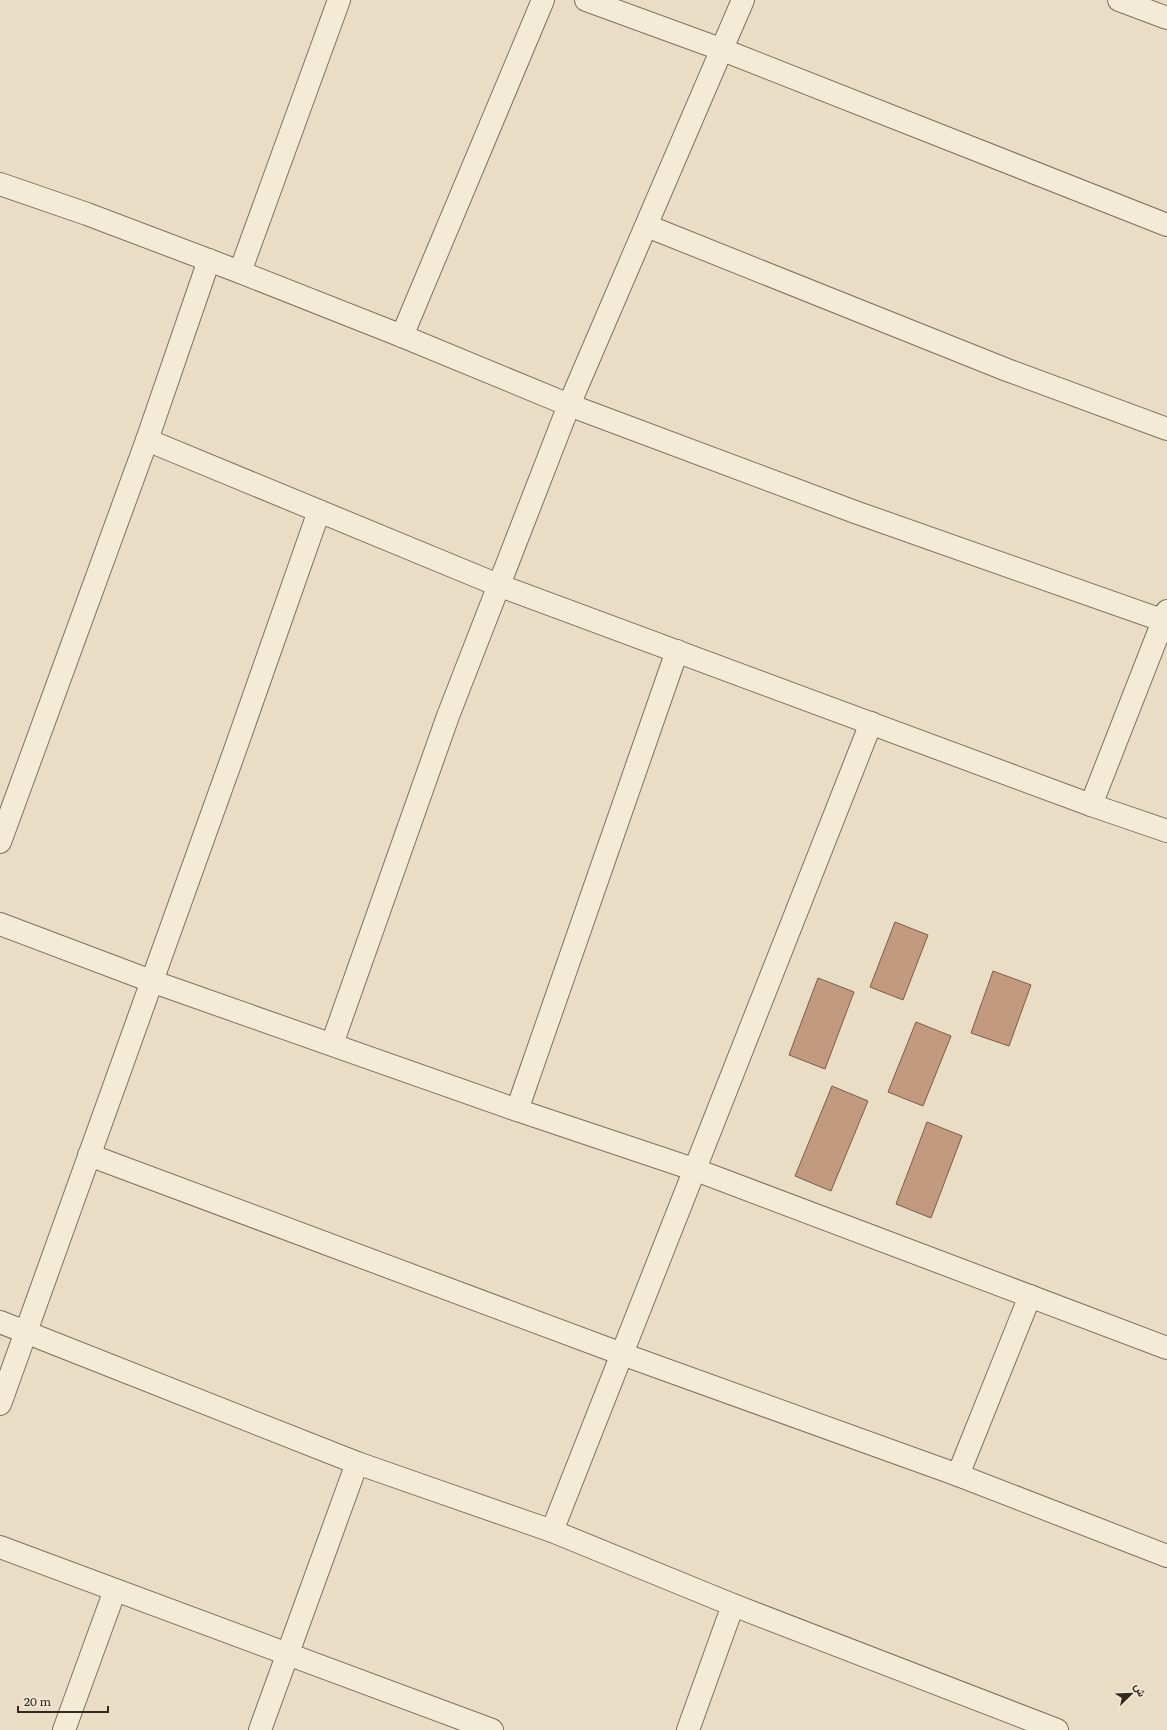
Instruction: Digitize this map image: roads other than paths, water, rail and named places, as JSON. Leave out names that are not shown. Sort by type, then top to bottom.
[{"type":"street","points":[[240,272],[339,0]]},
{"type":"street","points":[[402,336],[543,0]]},
{"type":"street","points":[[586,0],[723,50],[1167,225]]},
{"type":"street","points":[[332,1044],[448,716],[498,585],[569,405],[723,50],[743,0]]},
{"type":"street","points":[[1119,0],[1167,18]]},
{"type":"street","points":[[0,184],[87,214],[209,260],[402,336],[569,405],[855,512],[1166,618],[1091,805]]},
{"type":"street","points":[[647,226],[1007,370],[1167,429]]},
{"type":"street","points":[[0,842],[147,440],[209,260]]},
{"type":"street","points":[[147,440],[498,585],[1091,805],[1167,831]]},
{"type":"street","points":[[0,1404],[235,750],[319,511]]},
{"type":"street","points":[[517,1110],[677,651]]},
{"type":"street","points":[[552,1531],[696,1170],[871,724]]},
{"type":"street","points":[[0,924],[151,981],[517,1110],[696,1170],[1167,1348]]},
{"type":"street","points":[[89,1155],[622,1354],[958,1475],[1167,1556]]},
{"type":"street","points":[[958,1475],[1030,1296]]},
{"type":"street","points":[[0,1322],[357,1463],[552,1531],[733,1605],[1057,1730]]},
{"type":"street","points":[[260,1730],[357,1463]]},
{"type":"street","points":[[0,1547],[288,1654],[478,1728]]},
{"type":"street","points":[[64,1730],[115,1590]]},
{"type":"street","points":[[688,1730],[733,1605]]}]
